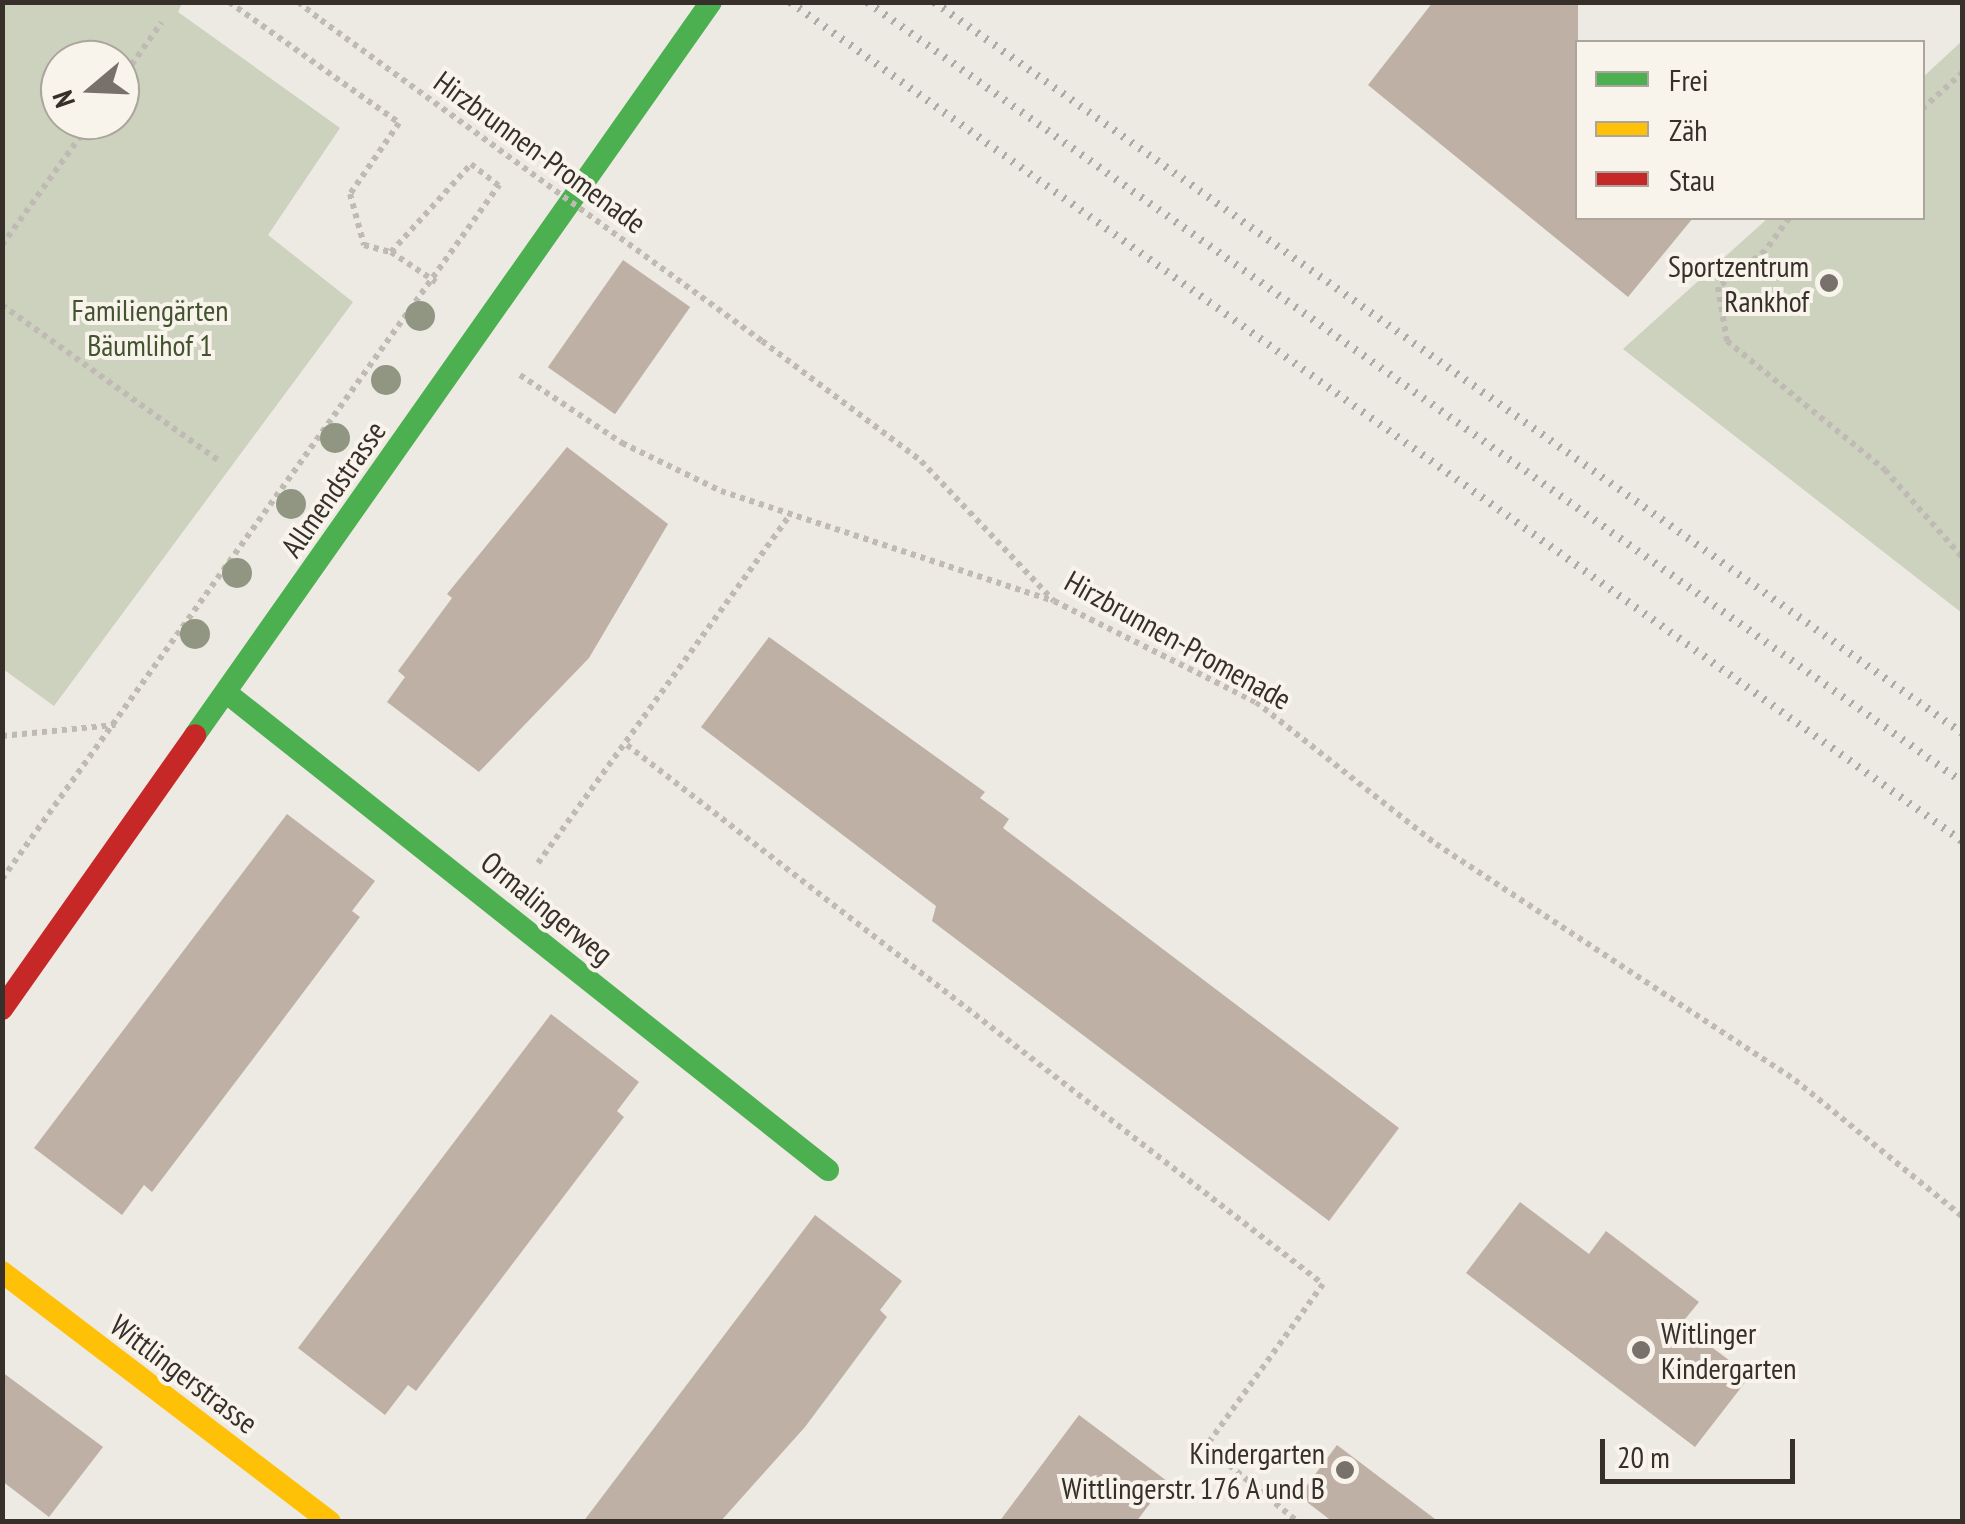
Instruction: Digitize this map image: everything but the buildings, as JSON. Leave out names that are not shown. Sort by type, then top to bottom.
[{"type":"street","name":"Allmendstrasse","points":[[2,1009],[228,694],[550,226],[712,2]]},
{"type":"street","name":"Ormalingerweg","points":[[228,694],[828,1170]]},
{"type":"street","name":"Wittlingerstrasse","points":[[2,1272],[330,1522]]},
{"type":"path","points":[[229,2],[399,124],[350,194],[364,244],[391,252],[471,164],[550,226]]},
{"type":"path","name":"Hirzbrunnen-Promenade","points":[[298,2],[921,460],[1054,601],[1256,702],[1436,844],[1795,1080],[1962,1216]]},
{"type":"path","points":[[140,53],[162,22]]},
{"type":"path","points":[[1925,106],[1962,73]]},
{"type":"path","points":[[2,245],[78,140]]},
{"type":"path","points":[[2,879],[499,185]]},
{"type":"path","points":[[1787,220],[1718,286],[1727,341],[1884,470],[1962,557]]},
{"type":"path","points":[[2,305],[219,461]]},
{"type":"path","points":[[471,342],[622,443],[789,516],[1054,601]]},
{"type":"path","points":[[502,910],[789,516]]},
{"type":"path","points":[[2,736],[114,724]]},
{"type":"path","points":[[626,744],[1323,1284],[1206,1446],[1298,1522]]},
{"type":"green space","name":"Familiengärten Bäumlihof 1","points":[[3,2],[182,3],[178,12],[340,128],[268,235],[353,302],[54,706],[3,669]]},
{"type":"green space","name":"Sportzentrum Rankhof","points":[[1962,41],[1962,613],[1623,349],[1766,220],[1925,220],[1925,75]]},
{"type":"railway","points":[[790,2],[1962,841]]},
{"type":"railway","points":[[867,2],[1962,782]]},
{"type":"railway","points":[[934,2],[1962,733]]},
{"type":"traffic: fast","points":[[195,735],[711,2]]},
{"type":"traffic: fast","points":[[228,694],[828,1170]]},
{"type":"traffic: slow","points":[[2,1272],[330,1522]]},
{"type":"traffic: jam","points":[[2,1009],[195,735]]},
{"type":"place","name":"Sportzentrum Rankhof","points":[[1829,283]]},
{"type":"place","name":"Witlinger Kindergarten","points":[[1641,1350]]},
{"type":"place","name":"Kindergarten Wittlingerstr. 176 A und B","points":[[1345,1470]]}]
